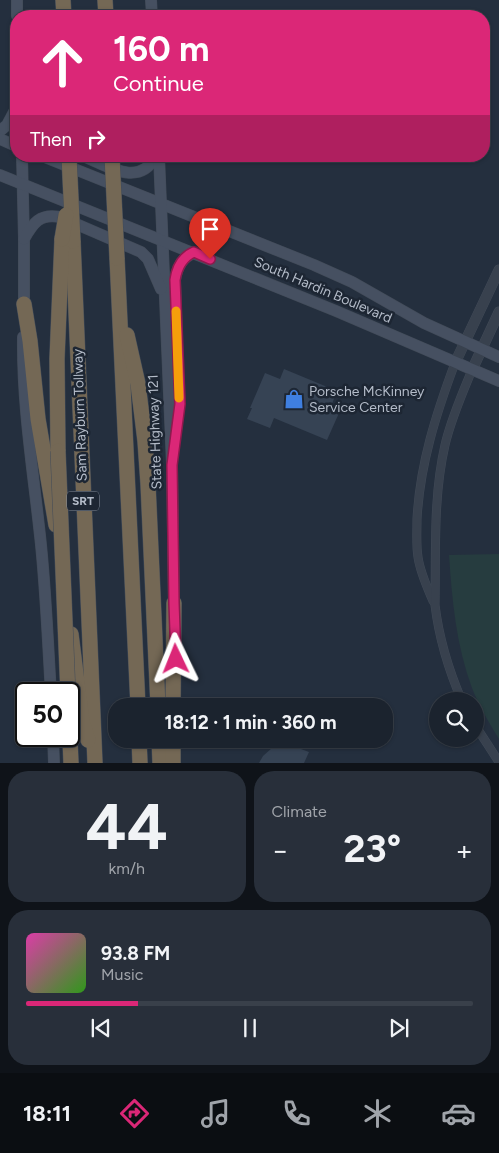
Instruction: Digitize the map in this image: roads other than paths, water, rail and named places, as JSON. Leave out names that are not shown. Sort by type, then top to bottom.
[{"type":"highway","points":[[68,682],[58,451],[57,358],[70,197],[69,162]]},
{"type":"highway","points":[[112,162],[138,698]]},
{"type":"highway","name":"Sam Rayburn Tollway","points":[[67,240],[95,762]]},
{"type":"highway","points":[[118,297],[138,384],[145,441],[158,698]]},
{"type":"highway","points":[[24,304],[30,341],[38,420],[48,470],[82,721],[95,762]]},
{"type":"highway","points":[[174,603],[174,698]]},
{"type":"highway","points":[[139,748],[140,763]]},
{"type":"highway","points":[[159,748],[160,763]]},
{"type":"highway","points":[[173,748],[173,763]]},
{"type":"main road","points":[[0,131],[10,119]]},
{"type":"main road","points":[[22,162],[25,386],[28,449],[41,544],[47,608],[50,682]]},
{"type":"main road","name":"South Hardin Boulevard","points":[[57,162],[327,270],[424,323],[499,357]]},
{"type":"main road","points":[[99,162],[131,174],[146,169],[152,162]]},
{"type":"main road","name":"State Highway 121","points":[[158,162],[161,203],[172,465],[178,698]]},
{"type":"main road","name":"South Hardin Boulevard","points":[[0,175],[194,252],[499,382]]},
{"type":"main road","points":[[24,239],[38,219],[51,216],[60,217],[132,247],[148,259],[164,298]]},
{"type":"main road","points":[[172,465],[180,404],[175,280],[178,268],[184,258],[194,252]]},
{"type":"main road","points":[[53,747],[54,763]]},
{"type":"main road","points":[[179,748],[180,763]]},
{"type":"street","points":[[459,692],[444,652],[434,605],[418,559],[416,539],[418,499],[427,445],[438,409],[455,363],[499,270]]},
{"type":"street","points":[[434,605],[436,511],[442,461],[448,432],[472,370],[499,312]]},
{"type":"street","points":[[484,739],[499,762]]},
{"type":"place","name":"Porsche McKinney Service Center","points":[[294,399]]}]
